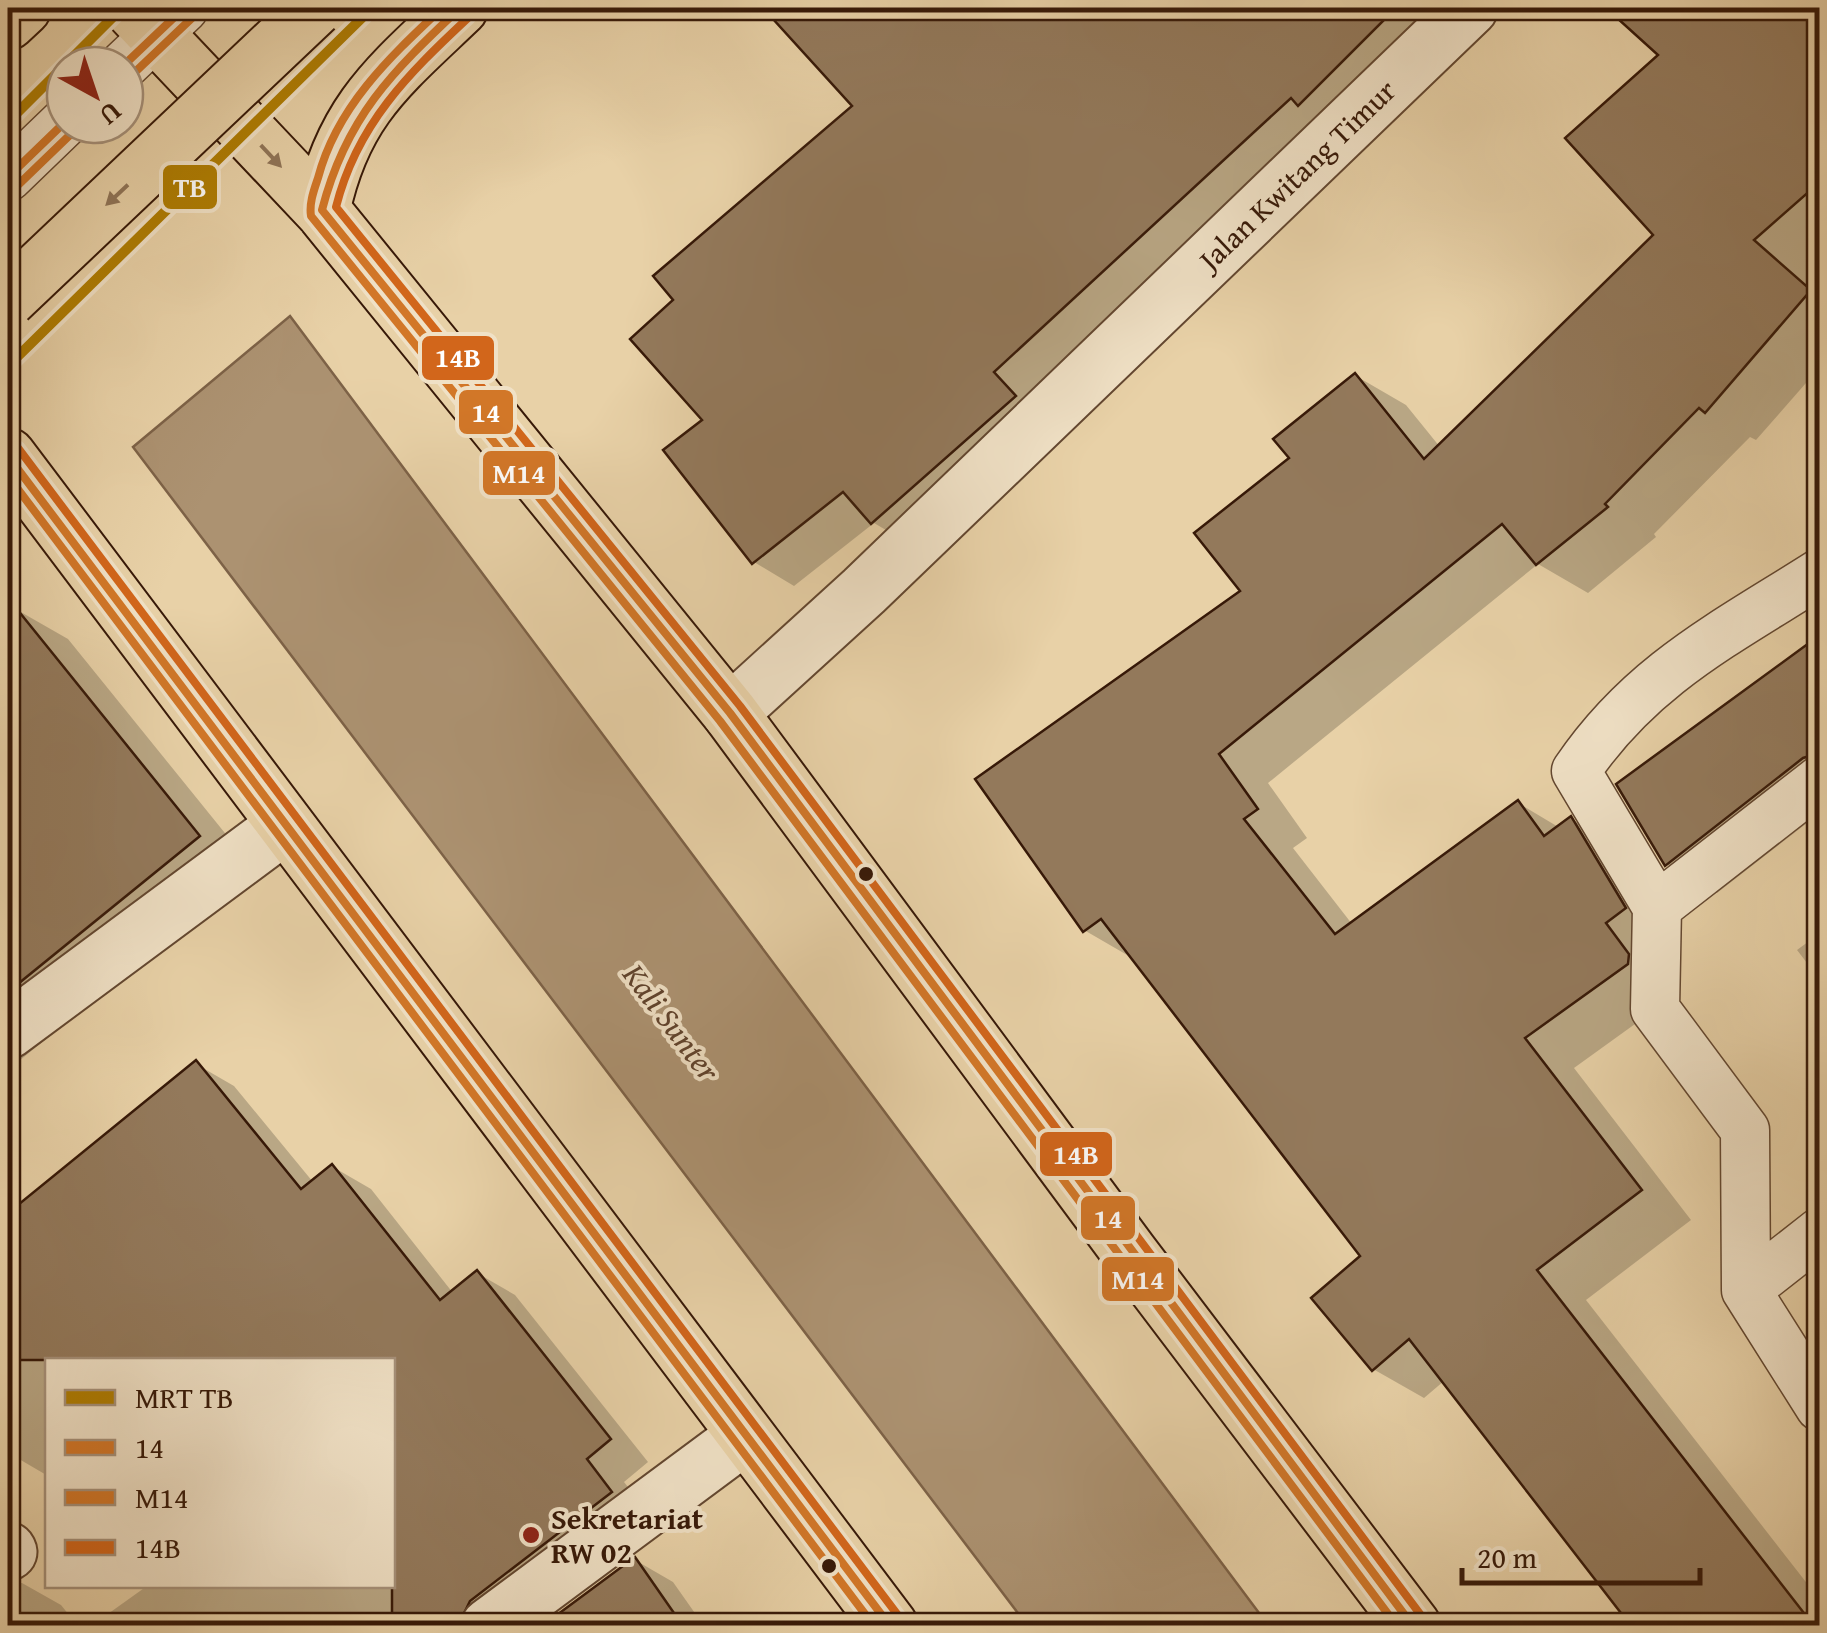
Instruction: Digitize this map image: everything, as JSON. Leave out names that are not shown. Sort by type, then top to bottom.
[{"type":"main road","points":[[8,22],[23,8]]},
{"type":"main road","points":[[8,299],[315,8]]},
{"type":"main road","points":[[322,210],[332,164],[352,121],[380,86],[460,8]]},
{"type":"main road","points":[[149,29],[322,210],[730,713],[1130,1253],[1413,1626]]},
{"type":"main road","points":[[14,474],[890,1626]]},
{"type":"street","name":"Jalan Kwitang Timur","points":[[730,713],[864,591],[1470,8]]},
{"type":"street","points":[[8,1030],[284,827]]},
{"type":"street","points":[[489,1626],[744,1436]]},
{"type":"lane","points":[[8,177],[45,141]]},
{"type":"lane","points":[[1820,573],[1654,680],[1600,735],[1576,771],[1658,907],[1655,1009],[1744,1130],[1746,1290],[1820,1408]]},
{"type":"lane","points":[[1658,907],[1820,780]]},
{"type":"lane","points":[[1746,1290],[1820,1232]]},
{"type":"water","name":"Kali Sunter","points":[[290,316],[1268,1625],[1027,1625],[133,447]]},
{"type":"building","points":[[763,8],[1396,8],[1298,106],[1291,98],[994,372],[1016,396],[871,524],[843,492],[752,564],[663,450],[702,420],[630,339],[673,300],[653,276],[852,106]]},
{"type":"building","points":[[1606,8],[1820,8],[1820,182],[1754,240],[1811,290],[1705,413],[1699,408],[1605,504],[1608,507],[1536,565],[1502,524],[1219,754],[1258,809],[1244,819],[1335,934],[1518,800],[1544,836],[1571,816],[1626,908],[1606,923],[1629,954],[1628,964],[1525,1038],[1642,1190],[1537,1270],[1814,1626],[1631,1626],[1409,1339],[1372,1371],[1311,1298],[1360,1256],[1101,919],[1083,932],[975,779],[1240,591],[1194,533],[1289,458],[1273,439],[1355,373],[1424,459],[1653,235],[1565,138],[1658,55]]},
{"type":"building","points":[[8,598],[200,836],[8,992]]},
{"type":"building","points":[[1820,635],[1820,753],[1803,758],[1665,866],[1616,784]]},
{"type":"building","points":[[196,1060],[301,1189],[332,1164],[440,1300],[477,1270],[611,1439],[587,1459],[612,1492],[470,1601],[458,1626],[392,1626],[395,1358],[8,1360],[8,1213]]},
{"type":"building","points":[[635,1557],[683,1626],[542,1626]]},
{"type":"metro line","name":"TB","points":[[8,122],[122,8]]},
{"type":"metro line","name":"TB","points":[[8,366],[372,8]]},
{"type":"transit line","name":"14","points":[[145,45],[184,8]]},
{"type":"transit line","name":"M14","points":[[442,8],[385,64],[352,105],[327,152],[312,197],[311,216],[720,721],[1397,1626]]},
{"type":"transit line","name":"14","points":[[460,8],[374,98],[344,148],[322,210],[730,713],[1413,1626]]},
{"type":"transit line","name":"M14","points":[[145,63],[193,17]]},
{"type":"transit line","name":"14B","points":[[469,17],[425,59],[371,125],[345,177],[336,207],[740,706],[1423,1618]]},
{"type":"transit line","name":"14","points":[[8,177],[45,141]]},
{"type":"transit line","name":"M14","points":[[17,186],[59,145]]},
{"type":"transit line","name":"14B","points":[[18,448],[900,1618]]},
{"type":"transit line","name":"14","points":[[8,456],[890,1626]]},
{"type":"transit line","name":"M14","points":[[8,476],[874,1626]]},
{"type":"place","name":"Sekretariat RW 02","points":[[531,1535]]}]
